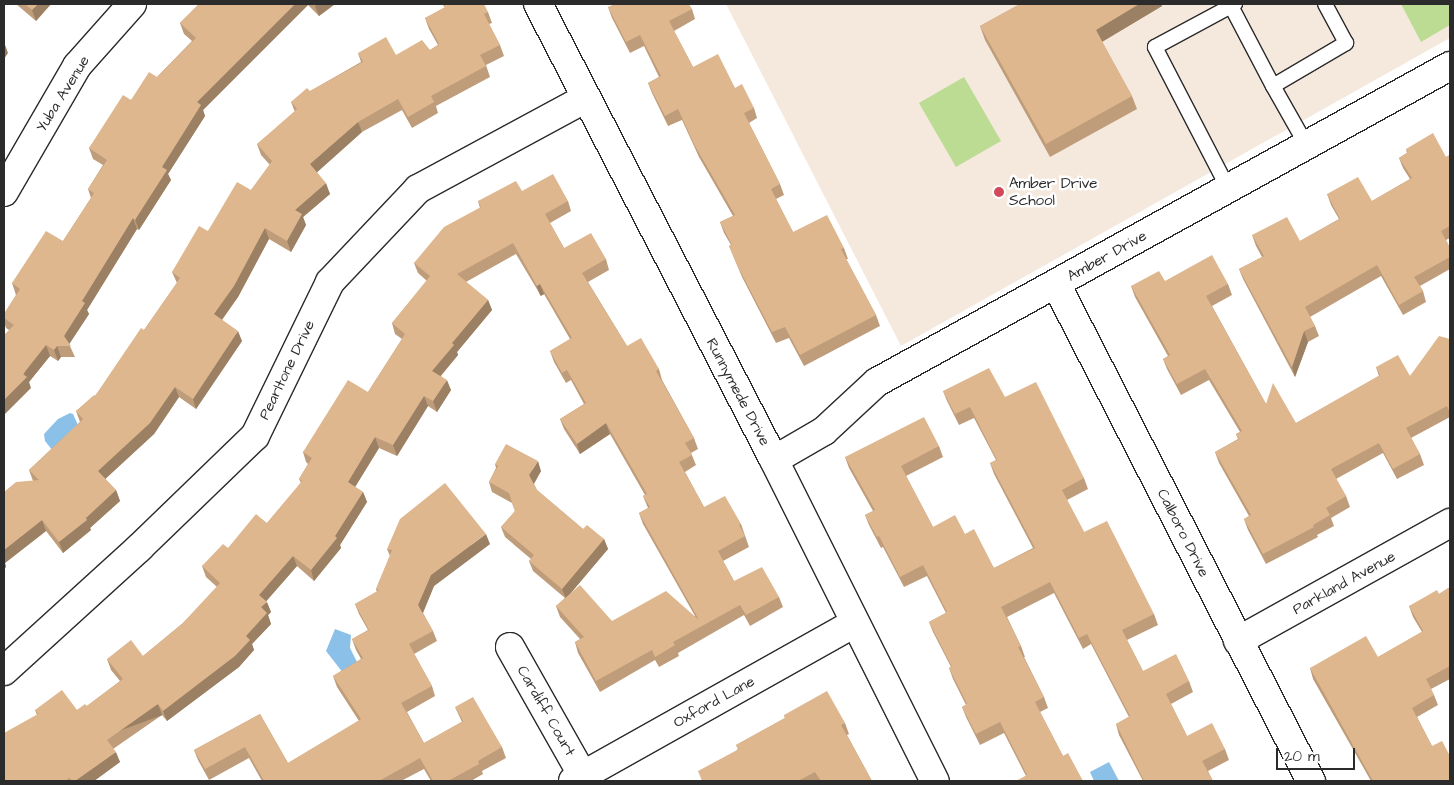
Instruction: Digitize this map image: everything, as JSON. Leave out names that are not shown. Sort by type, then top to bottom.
[{"type":"street","name":"Yuba Avenue","points":[[4,192],[77,66],[132,4]]},
{"type":"street","name":"Runnymede Drive","points":[[538,4],[774,460],[935,781]]},
{"type":"street","name":"Amber Drive","points":[[774,460],[824,431],[877,382],[1229,190],[1450,66]]},
{"type":"street","name":"Pearltone Drive","points":[[4,671],[139,548],[255,436],[330,282],[418,189],[586,98]]},
{"type":"street","name":"Calboro Drive","points":[[1056,284],[1311,781]]},
{"type":"street","name":"Parkland Avenue","points":[[1238,641],[1450,523]]},
{"type":"street","name":"Oxford Lane","points":[[578,778],[855,624]]},
{"type":"street","name":"Cardiff Court","points":[[510,647],[578,778]]},
{"type":"lane","points":[[1274,86],[1346,43],[1325,4]]},
{"type":"lane","points":[[1229,190],[1155,47],[1233,5],[1307,146]]},
{"type":"shaded area","name":"Amber Drive School","points":[[726,4],[1450,4],[1450,38],[901,346]]},
{"type":"green space","points":[[1401,4],[1450,4],[1450,25],[1421,42]]},
{"type":"green space","points":[[964,77],[1001,141],[956,167],[919,103]]},
{"type":"water","points":[[70,413],[73,414],[78,425],[53,451],[45,441],[44,434],[58,419]]},
{"type":"water","points":[[335,629],[351,635],[350,648],[361,670],[347,678],[326,651]]},
{"type":"water","points":[[1109,762],[1119,781],[1094,781],[1090,772]]},
{"type":"building","points":[[25,4],[38,4],[32,10]]},
{"type":"building","points":[[199,4],[295,4],[197,102],[201,105],[162,167],[167,170],[135,220],[133,218],[82,301],[85,303],[64,336],[71,346],[57,346],[54,350],[46,345],[23,374],[27,377],[4,400],[4,335],[14,325],[4,318],[4,314],[20,289],[12,283],[46,231],[63,241],[94,193],[88,189],[107,160],[89,148],[123,95],[131,100],[149,72],[157,77],[196,38],[180,23]]},
{"type":"building","points":[[484,4],[488,12],[484,14],[500,45],[480,55],[486,66],[431,96],[434,102],[408,117],[398,99],[358,122],[310,164],[326,183],[295,210],[302,214],[287,241],[265,228],[234,286],[214,314],[238,331],[193,399],[175,387],[150,423],[98,471],[116,490],[86,518],[87,520],[59,542],[42,520],[4,550],[4,492],[16,482],[39,480],[29,470],[83,419],[76,411],[95,396],[141,328],[144,330],[180,278],[172,272],[199,226],[208,231],[237,182],[251,190],[272,161],[257,144],[297,109],[291,102],[307,88],[310,91],[363,62],[358,53],[386,37],[396,55],[422,40],[430,50],[439,44],[425,18],[445,7],[443,5]]},
{"type":"building","points":[[615,4],[689,4],[692,9],[669,21],[693,67],[718,54],[735,88],[742,84],[754,108],[744,113],[780,184],[771,189],[793,232],[827,215],[844,248],[841,249],[876,315],[800,355],[785,327],[772,332],[738,267],[729,246],[732,245],[720,222],[735,215],[695,146],[678,109],[665,116],[648,83],[661,76],[640,35],[626,42],[608,7]]},
{"type":"building","points":[[1020,4],[1139,4],[1096,30],[1132,96],[1046,144],[980,26]]},
{"type":"building","points":[[1433,133],[1446,157],[1450,155],[1450,226],[1441,231],[1450,248],[1450,257],[1414,277],[1423,291],[1399,305],[1377,265],[1305,307],[1315,326],[1304,331],[1292,367],[1239,269],[1264,256],[1252,235],[1287,217],[1300,241],[1340,219],[1327,194],[1358,177],[1372,201],[1412,178],[1399,158],[1408,152],[1406,149]]},
{"type":"building","points":[[553,174],[568,201],[545,214],[564,248],[591,233],[606,259],[582,273],[627,346],[641,338],[659,369],[656,371],[694,438],[685,443],[692,455],[679,462],[704,507],[725,496],[741,524],[739,525],[745,536],[718,551],[734,581],[762,567],[779,597],[746,615],[740,605],[673,642],[675,645],[655,657],[652,650],[596,681],[575,642],[584,637],[556,606],[580,585],[612,621],[666,591],[699,620],[639,513],[650,507],[643,496],[647,494],[606,423],[577,444],[560,419],[586,403],[567,370],[562,373],[550,351],[572,338],[540,284],[537,286],[513,243],[457,274],[488,300],[452,343],[454,345],[432,371],[447,380],[433,401],[424,396],[393,445],[375,437],[348,482],[363,492],[335,536],[337,538],[311,570],[293,556],[259,595],[267,602],[261,607],[267,613],[246,636],[250,640],[235,656],[163,711],[158,704],[107,740],[116,752],[75,781],[72,781],[70,778],[64,781],[4,781],[4,733],[38,714],[35,710],[62,690],[77,710],[85,704],[87,706],[123,679],[107,659],[131,640],[143,656],[183,623],[220,583],[202,566],[223,544],[228,548],[256,514],[267,523],[302,481],[299,479],[312,458],[303,452],[348,380],[368,392],[405,334],[392,323],[430,276],[414,263],[444,227],[481,207],[478,201],[516,181],[522,191]]},
{"type":"building","points":[[1212,255],[1228,284],[1206,296],[1266,404],[1273,383],[1296,423],[1380,375],[1376,367],[1398,355],[1410,376],[1439,336],[1450,339],[1450,413],[1447,406],[1406,428],[1420,454],[1393,469],[1379,443],[1331,469],[1346,496],[1326,508],[1330,515],[1313,525],[1314,527],[1263,554],[1244,519],[1251,515],[1215,452],[1239,439],[1236,434],[1242,431],[1205,369],[1177,384],[1163,359],[1170,355],[1131,286],[1159,271],[1165,281]]},
{"type":"building","points":[[989,368],[1005,397],[1036,382],[1084,478],[1062,490],[1084,532],[1107,521],[1154,614],[1122,630],[1143,671],[1176,654],[1189,681],[1166,694],[1187,736],[1212,723],[1225,749],[1202,761],[1213,781],[1144,781],[1116,724],[1130,716],[1087,634],[1079,638],[1050,582],[1001,607],[1021,646],[1018,647],[1044,697],[1035,702],[1063,756],[1068,753],[1083,781],[1016,781],[1027,775],[1000,722],[976,734],[962,707],[967,704],[949,668],[952,667],[929,622],[947,612],[923,565],[900,577],[879,536],[877,537],[865,515],[875,510],[845,457],[924,417],[939,446],[901,466],[933,527],[955,515],[965,534],[974,529],[994,568],[1035,548],[990,463],[997,460],[970,407],[955,414],[943,391]]},
{"type":"building","points":[[506,444],[538,461],[529,475],[537,490],[583,529],[587,525],[604,539],[562,589],[529,561],[534,555],[501,527],[515,511],[509,493],[489,482],[498,466],[495,464]]},
{"type":"building","points":[[445,483],[486,534],[431,575],[418,605],[433,631],[409,644],[432,686],[401,703],[424,743],[463,721],[455,707],[473,697],[502,747],[478,761],[479,764],[448,781],[433,781],[420,758],[379,781],[264,781],[245,747],[205,769],[194,750],[260,714],[288,763],[361,719],[333,676],[363,658],[352,639],[369,630],[355,604],[379,590],[376,589],[392,550],[387,549],[400,519]]},
{"type":"building","points":[[1450,587],[1450,666],[1426,679],[1434,695],[1412,708],[1432,746],[1442,741],[1450,756],[1450,781],[1373,781],[1310,668],[1366,636],[1378,657],[1423,631],[1409,606],[1437,590],[1439,594]]},
{"type":"building","points":[[827,691],[845,723],[841,725],[872,781],[821,781],[815,772],[798,781],[702,781],[698,771],[739,749],[736,745],[785,718],[784,715]]},
{"type":"place","name":"Amber Drive School","points":[[999,192]]}]
